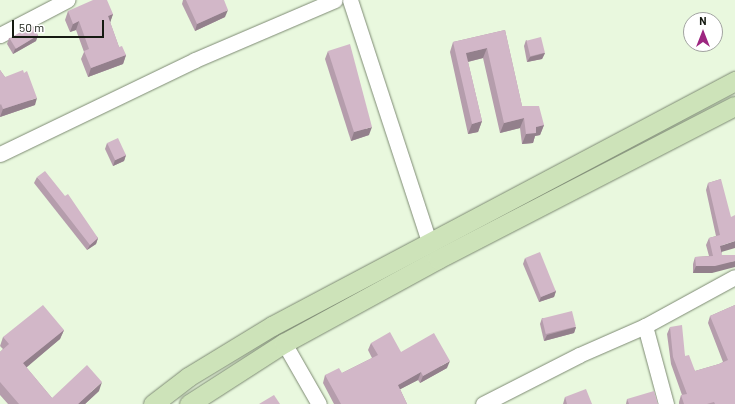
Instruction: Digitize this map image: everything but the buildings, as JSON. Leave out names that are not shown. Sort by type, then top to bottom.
[{"type":"main road","points":[[153,404],[188,377],[272,326],[735,81]]},
{"type":"main road","points":[[189,404],[284,343],[414,272],[735,106]]},
{"type":"main road","points":[[403,256],[414,272]]},
{"type":"street","points":[[0,35],[67,0]]},
{"type":"street","points":[[0,154],[195,60],[335,0]]},
{"type":"street","points":[[350,0],[429,242]]},
{"type":"street","points":[[483,404],[579,355],[645,326],[735,277]]},
{"type":"street","points":[[645,326],[666,404]]},
{"type":"street","points":[[284,343],[319,404]]}]
